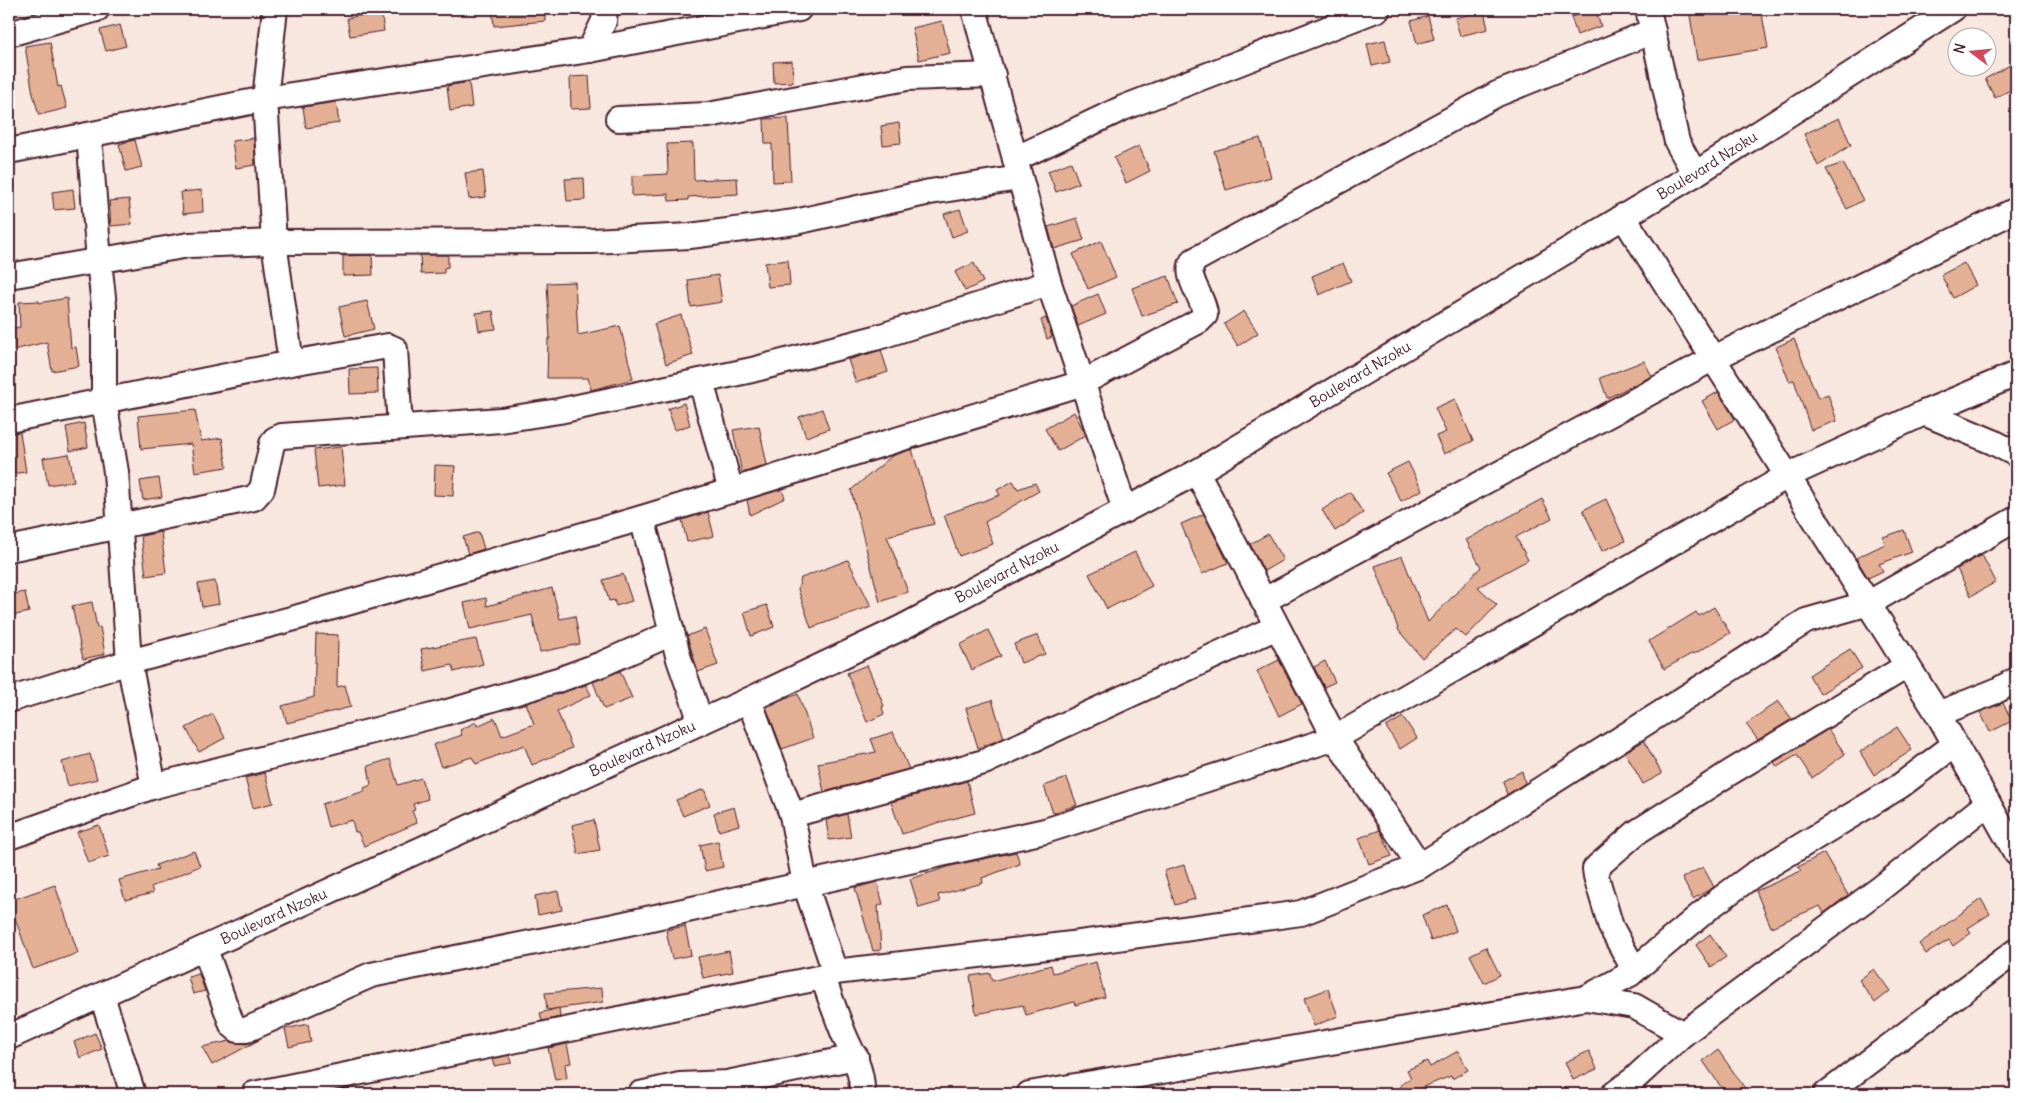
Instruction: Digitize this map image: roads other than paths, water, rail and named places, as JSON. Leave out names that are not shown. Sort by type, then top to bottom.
[{"type":"street","points":[[9,34],[97,9]]},
{"type":"street","points":[[275,9],[265,99],[274,242],[291,363]]},
{"type":"street","points":[[590,50],[604,20],[605,9]]},
{"type":"street","points":[[9,151],[265,99],[590,50],[799,9]]},
{"type":"street","points":[[974,9],[1049,283],[1125,510]]},
{"type":"street","points":[[9,276],[189,245],[274,242],[592,241],[690,236],[795,222],[930,192],[1017,169],[1123,108],[1378,9]]},
{"type":"street","name":"Boulevard Nzoku","points":[[9,1038],[749,700],[901,628],[1197,472],[1695,174],[1953,9]]},
{"type":"street","points":[[9,700],[129,662],[295,618],[731,492],[1082,383],[1199,321],[1205,315],[1205,307],[1190,273],[1193,261],[1497,94],[1650,20],[1677,142],[1695,174]]},
{"type":"street","points":[[618,119],[708,115],[907,78],[993,74]]},
{"type":"street","points":[[89,135],[104,306],[104,401],[116,472],[129,662],[154,786]]},
{"type":"street","points":[[1263,600],[1714,358],[2016,210]]},
{"type":"street","points":[[1623,216],[1789,475],[1938,714],[1988,803],[2009,830],[2016,853]]},
{"type":"street","points":[[9,549],[254,498],[262,490],[272,444],[275,439],[282,436],[502,420],[559,411],[752,370],[875,338],[1049,283]]},
{"type":"street","points":[[9,420],[291,363],[392,346],[395,349],[400,427]]},
{"type":"street","points":[[205,949],[232,1025],[238,1030],[246,1030],[371,975],[615,926],[1045,831],[1335,738],[1789,475],[1924,413],[2016,374]]},
{"type":"street","points":[[701,381],[731,492]]},
{"type":"street","points":[[1924,413],[1993,442],[2016,454]]},
{"type":"street","points":[[1197,472],[1335,738],[1420,866]]},
{"type":"street","points":[[642,518],[672,633],[701,722]]},
{"type":"street","points":[[254,1094],[829,975],[1301,913],[1420,866],[1806,621],[1869,603],[2016,519]]},
{"type":"street","points":[[792,815],[984,762],[1277,627]]},
{"type":"street","points":[[9,837],[154,786],[444,714],[509,694],[602,664],[672,633]]},
{"type":"street","points":[[1630,974],[1630,962],[1611,926],[1596,876],[1595,870],[1600,864],[1638,832],[1731,772],[1907,666]]},
{"type":"street","points":[[1938,714],[1996,691],[2016,680]]},
{"type":"street","points":[[749,700],[792,815],[804,884],[844,1033],[856,1056],[862,1079],[862,1094]]},
{"type":"street","points":[[1032,1094],[1586,998],[1630,974],[1711,906],[1753,875],[1900,786],[1954,745]]},
{"type":"street","points":[[1614,1094],[1633,1080],[1683,1034],[1881,888],[1988,803]]},
{"type":"street","points":[[1826,1094],[2016,951]]},
{"type":"street","points":[[102,996],[133,1094]]},
{"type":"street","points":[[1586,998],[1634,1006],[1683,1034]]},
{"type":"street","points":[[640,1094],[680,1085],[727,1083],[856,1056]]}]
